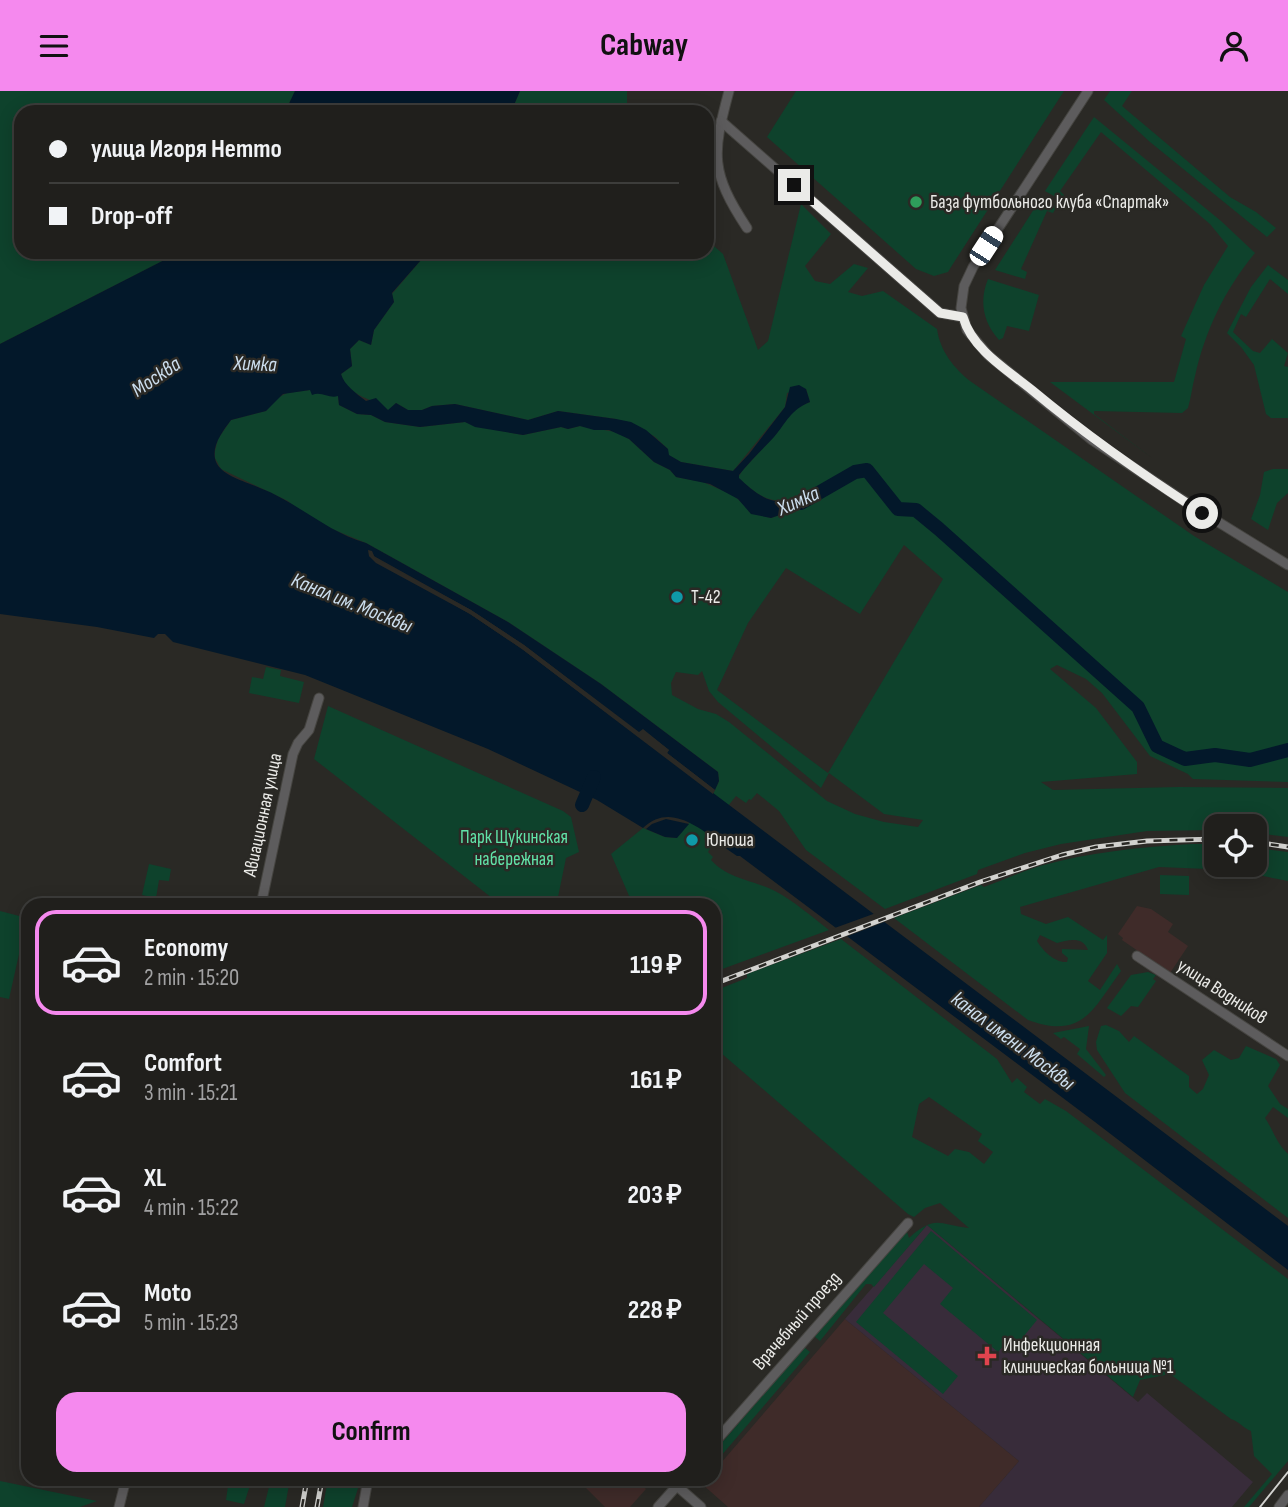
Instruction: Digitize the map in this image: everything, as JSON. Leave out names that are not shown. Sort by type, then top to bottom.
[{"type":"street","points":[[729,91],[717,135],[716,163],[721,183],[747,228]]},
{"type":"street","points":[[1088,91],[973,267],[964,286],[961,307],[967,330],[988,355],[1092,440],[1288,565]]},
{"type":"street","points":[[721,121],[940,313],[963,317]]},
{"type":"street","name":"Авиационная улица","points":[[262,898],[293,754],[309,730],[319,698]]},
{"type":"street","name":"улица Водников","points":[[1137,956],[1288,1056]]},
{"type":"street","name":"Врачебный проезд","points":[[721,1435],[908,1223]]},
{"type":"street","points":[[121,1506],[125,1486]]},
{"type":"street","points":[[363,1507],[367,1486]]},
{"type":"street","points":[[659,1507],[673,1486]]},
{"type":"street","points":[[681,1486],[701,1507]]},
{"type":"street","points":[[1279,1507],[1288,1495]]},
{"type":"shaded area","points":[[1137,906],[1151,909],[1173,924],[1168,932],[1188,946],[1170,973],[1122,940],[1118,934]]},
{"type":"shaded area","name":"Инфекционная клиническая больница №1","points":[[927,1225],[1138,1402],[1147,1393],[1253,1482],[1232,1507],[979,1507],[1019,1461],[845,1319]]},
{"type":"shaded area","points":[[845,1319],[1019,1461],[979,1507],[728,1507],[704,1486],[721,1486],[721,1463]]},
{"type":"shaded area","points":[[642,1486],[646,1489],[630,1507],[605,1507],[585,1487]]},
{"type":"green space","points":[[0,91],[295,91],[288,105],[14,105],[14,259],[166,259],[0,344]]},
{"type":"green space","points":[[520,91],[627,91],[627,105],[514,105]]},
{"type":"green space","name":"База футбольного клуба «Спартак»","points":[[796,91],[1064,91],[948,272],[934,276],[916,269],[767,137]]},
{"type":"green space","points":[[1110,91],[1132,91],[1122,106],[1230,197],[1276,228],[1267,237],[1150,142],[1104,100]]},
{"type":"green space","points":[[1094,117],[1221,221],[1255,253],[1234,281],[1210,327],[1199,359],[1188,408],[1182,413],[1094,411],[1094,414],[1152,458],[1050,382],[1174,382],[1186,339],[1181,336],[1204,285],[1228,246],[1210,224],[1101,132],[1060,191],[1064,195],[1061,200],[1045,191]]},
{"type":"green space","points":[[1041,198],[1057,206],[1053,213],[1047,211],[1021,269],[1027,272],[1025,279],[995,270]]},
{"type":"green space","points":[[801,204],[831,234],[805,266],[815,281],[830,284],[854,264],[868,268],[848,292],[862,296],[883,291],[937,329],[941,345],[949,358],[970,381],[1194,536],[1288,592],[1288,782],[1193,779],[1150,756],[1102,693],[1086,679],[1057,665],[1050,669],[1096,708],[1137,762],[1137,774],[1041,782],[1053,790],[1288,788],[1288,837],[1267,834],[1267,814],[1204,814],[1204,830],[1147,831],[1061,844],[1025,853],[978,870],[977,874],[885,909],[806,850],[779,811],[757,793],[746,803],[736,796],[728,806],[713,794],[719,781],[718,772],[601,684],[508,622],[366,543],[332,529],[288,501],[221,469],[215,458],[218,439],[231,420],[266,411],[277,398],[287,393],[310,390],[338,396],[339,405],[357,414],[371,415],[385,422],[420,427],[465,422],[523,435],[580,426],[616,432],[629,439],[654,462],[670,470],[676,477],[703,482],[733,495],[749,512],[771,518],[797,509],[817,496],[807,492],[787,500],[770,499],[755,492],[738,478],[777,433],[783,422],[798,407],[810,402],[806,389],[787,393],[785,407],[733,471],[681,462],[668,455],[668,449],[654,436],[616,419],[558,411],[528,420],[455,404],[408,410],[396,403],[389,411],[355,393],[344,382],[341,374],[352,366],[350,349],[359,340],[371,345],[374,330],[394,302],[392,294],[422,259],[714,259],[714,246],[723,254],[758,350],[768,341]],"holes":[[[904,545],[943,579],[828,773],[717,690],[748,623],[786,568],[860,614]],[[702,671],[709,691],[718,702],[821,788],[829,773],[884,814],[923,820],[918,827],[884,822],[855,814],[827,801],[729,722],[672,695],[671,683],[676,672],[698,675]]]},
{"type":"green space","points":[[1268,265],[1288,280],[1288,294],[1270,279],[1246,317],[1241,314],[1233,332],[1253,351],[1260,353],[1272,339],[1288,353],[1284,366],[1288,367],[1288,418],[1271,418],[1266,414],[1254,365],[1227,333],[1251,287]]},
{"type":"green space","points":[[988,279],[1039,295],[1029,331],[1007,326],[1003,338],[999,340],[989,326],[984,311]]},
{"type":"green space","points":[[1288,469],[1288,493],[1277,503],[1268,530],[1251,519],[1260,495],[1264,472]]},
{"type":"green space","points":[[266,667],[281,670],[280,676],[304,682],[299,703],[249,693],[252,677],[263,679]]},
{"type":"green space","name":"Парк Щукинская набережная","points":[[328,706],[563,811],[571,817],[579,852],[566,858],[559,898],[492,898],[314,759]]},
{"type":"green space","points":[[690,822],[708,833],[704,839],[712,845],[708,852],[713,857],[711,860],[718,866],[782,895],[829,930],[721,969],[721,898],[630,898],[611,854],[643,828],[665,837],[676,838]]},
{"type":"green space","points":[[1204,844],[1204,869],[1159,867],[1020,907],[1021,914],[1046,924],[1068,917],[1103,940],[1107,935],[1107,953],[1088,981],[1100,990],[1117,964],[1121,971],[1094,1008],[1074,1023],[1062,1026],[1028,1020],[894,918],[1040,866],[1135,849]],"holes":[[[1040,935],[1057,943],[1070,940],[1083,943],[1088,950],[1062,949],[1062,953],[1068,958],[1067,962],[1050,956],[1037,941]]]},
{"type":"green space","points":[[1267,849],[1288,852],[1288,881],[1267,877]]},
{"type":"green space","points":[[149,864],[171,869],[169,881],[159,880],[156,898],[142,895]]},
{"type":"green space","points":[[1160,875],[1189,876],[1189,895],[1160,894]]},
{"type":"green space","points":[[0,911],[21,916],[21,945],[9,999],[0,997]]},
{"type":"green space","points":[[841,939],[997,1059],[1012,1083],[1017,1078],[1027,1087],[1024,1092],[1040,1104],[1045,1099],[1066,1111],[1288,1279],[1288,1461],[1249,1507],[1244,1507],[1272,1474],[1254,1456],[1251,1431],[1170,1374],[1140,1380],[1133,1397],[927,1225],[937,1223],[969,1228],[940,1203],[925,1208],[914,1217],[908,1214],[721,1053],[721,988],[747,978],[747,974]],"holes":[[[929,1097],[982,1134],[978,1141],[993,1152],[984,1164],[969,1152],[955,1149],[948,1156],[912,1137],[919,1104]]]},
{"type":"green space","points":[[1148,972],[1156,975],[1153,979],[1156,981],[1138,1007],[1131,1006],[1121,1016],[1107,1008],[1131,975]]},
{"type":"green space","points":[[1106,1025],[1119,1031],[1129,1042],[1134,1036],[1189,1076],[1189,1087],[1197,1094],[1203,1089],[1209,1075],[1202,1060],[1214,1050],[1231,1060],[1239,1058],[1246,1046],[1276,1059],[1280,1065],[1268,1086],[1280,1104],[1288,1109],[1288,1118],[1273,1107],[1265,1118],[1288,1154],[1288,1218],[1125,1093],[1097,1050],[1096,1042],[1101,1026]]},
{"type":"green space","points":[[1089,1026],[1086,1049],[1106,1075],[1104,1077],[1077,1054],[1080,1049],[1064,1037],[1061,1039],[1053,1033]]},
{"type":"green space","points":[[927,1225],[874,1287],[866,1284],[820,1341],[814,1336],[904,1233],[907,1232],[909,1238]]},
{"type":"green space","points":[[931,1231],[1037,1320],[1019,1342],[1012,1336],[998,1352],[940,1304],[953,1288],[924,1264],[883,1313],[958,1376],[943,1394],[856,1322]]},
{"type":"green space","points":[[804,1347],[810,1352],[721,1456],[721,1444]]},
{"type":"green space","points":[[0,1481],[97,1501],[80,1507],[0,1507]]},
{"type":"green space","points":[[228,1486],[250,1486],[244,1504],[226,1500]]},
{"type":"green space","points":[[269,1486],[289,1486],[285,1507],[264,1507]]},
{"type":"green space","points":[[327,1486],[359,1486],[352,1507],[323,1507]]},
{"type":"water","points":[[295,91],[520,91],[514,105],[288,105]]},
{"type":"water","points":[[166,259],[422,259],[392,293],[394,302],[374,330],[371,345],[359,340],[350,349],[352,366],[341,374],[348,386],[366,401],[376,398],[388,410],[396,403],[408,410],[455,404],[528,420],[558,411],[616,419],[631,422],[646,430],[668,449],[669,455],[681,462],[733,471],[785,407],[790,387],[799,385],[806,389],[810,402],[793,413],[739,475],[750,488],[770,500],[785,501],[810,492],[817,496],[797,509],[771,518],[751,514],[738,499],[710,484],[676,477],[670,470],[654,462],[629,439],[609,430],[580,426],[568,429],[561,427],[523,435],[475,427],[465,422],[420,427],[385,422],[371,415],[357,414],[339,405],[338,396],[312,395],[310,390],[283,394],[266,411],[231,420],[218,441],[215,458],[221,469],[231,476],[274,494],[338,532],[366,543],[508,622],[601,684],[718,772],[719,781],[715,790],[667,753],[669,750],[643,730],[639,733],[524,645],[471,610],[372,555],[369,556],[470,614],[522,649],[1288,1226],[1288,1270],[740,856],[692,824],[672,817],[663,817],[643,828],[597,800],[488,749],[305,675],[173,642],[165,634],[158,634],[154,638],[0,614],[0,344]]},
{"type":"water","points":[[666,819],[689,824],[677,838],[665,837],[646,829]]},
{"type":"pier","points":[[368,550],[372,551],[375,558],[471,610],[524,645],[639,732],[643,729],[669,750],[667,753],[715,790],[713,794],[522,649],[470,614],[376,563],[369,556]]},
{"type":"pier","points":[[876,913],[887,921],[843,938],[832,929]]},
{"type":"waterway","name":"Химка","points":[[801,503],[855,472],[867,470],[898,509],[916,510],[1138,707],[1157,746],[1185,759],[1215,755],[1250,760],[1288,750]]},
{"type":"waterway","points":[[582,805],[594,777]]},
{"type":"tram line","points":[[1260,1507],[1288,1472]]},
{"type":"railway","points":[[721,981],[980,882],[1062,855],[1096,847],[1147,841],[1204,839]]},
{"type":"railway","points":[[1267,844],[1288,847]]},
{"type":"railway","points":[[302,1507],[306,1486]]},
{"type":"railway","points":[[317,1507],[321,1486]]},
{"type":"place","name":"База футбольного клуба «Спартак»","points":[[916,202]]},
{"type":"place","name":"Т-42","points":[[677,597]]},
{"type":"place","name":"Юноша","points":[[692,840]]},
{"type":"place","name":"Инфекционная клиническая больница №1","points":[[987,1356]]},
{"type":"route","points":[[794,185],[940,313],[963,317],[967,330],[988,355],[1092,440],[1202,513]]},
{"type":"water label","name":"Москва","points":[[156,377]]},
{"type":"water label","name":"Канал им. Москвы","points":[[352,603]]},
{"type":"water label","name":"канал имени Москвы","points":[[1013,1041]]}]
